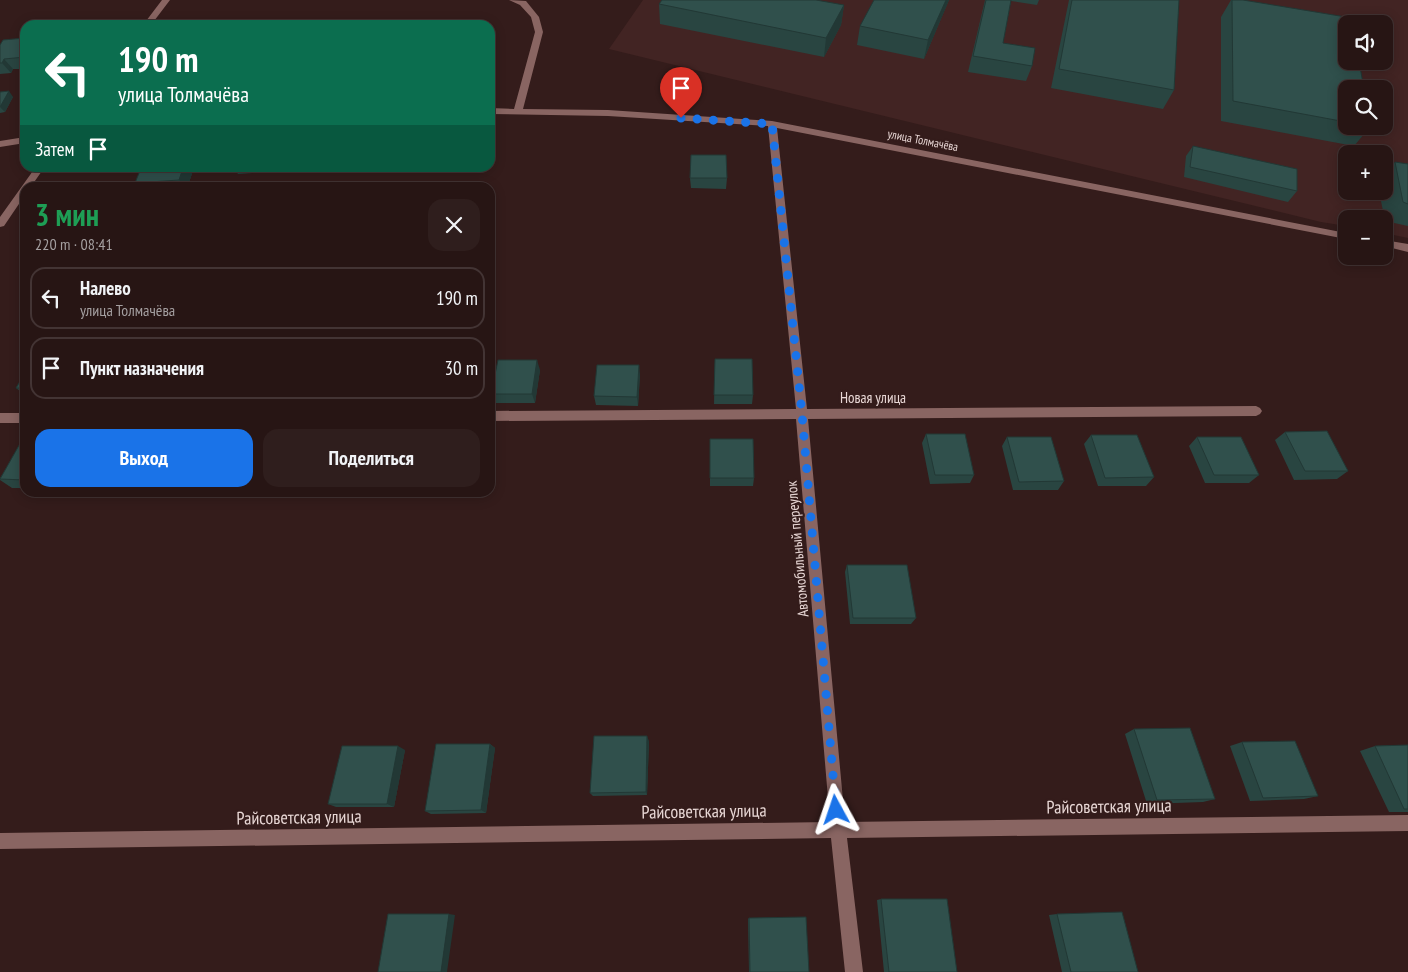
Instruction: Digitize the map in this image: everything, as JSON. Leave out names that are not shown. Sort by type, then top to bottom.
[{"type":"street","points":[[151,20],[166,0]]},
{"type":"street","points":[[513,0],[523,3],[535,16],[539,32],[518,110]]},
{"type":"street","name":"улица Толмачёва","points":[[495,111],[608,113],[772,124],[1338,234]]},
{"type":"street","name":"Автомобильный переулок","points":[[772,124],[802,414],[838,829],[854,972]]},
{"type":"street","points":[[0,144],[20,141]]},
{"type":"street","points":[[0,224],[20,195]]},
{"type":"street","points":[[1393,245],[1408,248]]},
{"type":"street","name":"Новая улица","points":[[495,416],[1256,410]]},
{"type":"street","points":[[0,418],[20,418]]},
{"type":"street","name":"Райсоветская улица","points":[[0,841],[1408,823]]},
{"type":"shaded area","points":[[643,0],[1408,0],[1408,238],[1393,235],[1393,210],[1338,210],[1338,225],[609,49]]},
{"type":"building","points":[[662,0],[816,0],[844,5],[826,38],[659,4]]},
{"type":"building","points":[[874,0],[946,0],[928,40],[860,26]]},
{"type":"building","points":[[986,0],[1011,0],[1003,43],[1035,48],[1032,66],[973,56]]},
{"type":"building","points":[[1072,0],[1179,0],[1174,90],[1059,69]]},
{"type":"building","points":[[1232,0],[1243,0],[1338,16],[1338,70],[1361,70],[1362,80],[1338,80],[1338,121],[1233,101]]},
{"type":"building","points":[[20,38],[20,57],[4,59],[0,63],[0,45],[3,40]]},
{"type":"building","points":[[9,91],[0,107],[0,92]]},
{"type":"building","points":[[1193,146],[1297,169],[1297,191],[1190,167]]},
{"type":"building","points":[[691,155],[726,155],[727,178],[690,178]]},
{"type":"building","points":[[1395,162],[1408,164],[1408,204],[1403,202]]},
{"type":"building","points":[[139,172],[182,172],[179,180],[135,182]]},
{"type":"building","points":[[715,359],[752,359],[753,395],[714,395]]},
{"type":"building","points":[[498,360],[537,360],[532,394],[495,394],[495,375]]},
{"type":"building","points":[[597,365],[639,365],[637,397],[594,396]]},
{"type":"building","points":[[1327,431],[1348,471],[1305,471],[1285,432]]},
{"type":"building","points":[[926,434],[965,434],[974,475],[935,475]]},
{"type":"building","points":[[1091,435],[1137,435],[1154,477],[1105,478]]},
{"type":"building","points":[[1007,437],[1051,437],[1064,481],[1019,482]]},
{"type":"building","points":[[1197,437],[1241,437],[1259,475],[1214,475]]},
{"type":"building","points":[[710,439],[753,439],[754,478],[710,478]]},
{"type":"building","points":[[20,444],[20,480],[0,479]]},
{"type":"building","points":[[847,565],[907,565],[916,618],[853,618]]},
{"type":"building","points":[[1190,728],[1215,799],[1157,800],[1134,729]]},
{"type":"building","points":[[594,736],[647,736],[646,792],[590,793]]},
{"type":"building","points":[[1295,741],[1318,796],[1263,798],[1242,742]]},
{"type":"building","points":[[436,744],[490,744],[481,810],[425,811]]},
{"type":"building","points":[[1408,745],[1408,809],[1404,809],[1375,746]]},
{"type":"building","points":[[342,746],[398,746],[387,804],[328,804]]},
{"type":"building","points":[[881,899],[947,899],[957,972],[889,972]]},
{"type":"building","points":[[1122,912],[1138,972],[1071,972],[1057,914]]},
{"type":"building","points":[[388,914],[449,914],[441,972],[378,972]]},
{"type":"building","points":[[806,917],[809,972],[750,972],[749,918]]},
{"type":"route","points":[[681,118],[772,124],[802,414],[836,810]]}]
